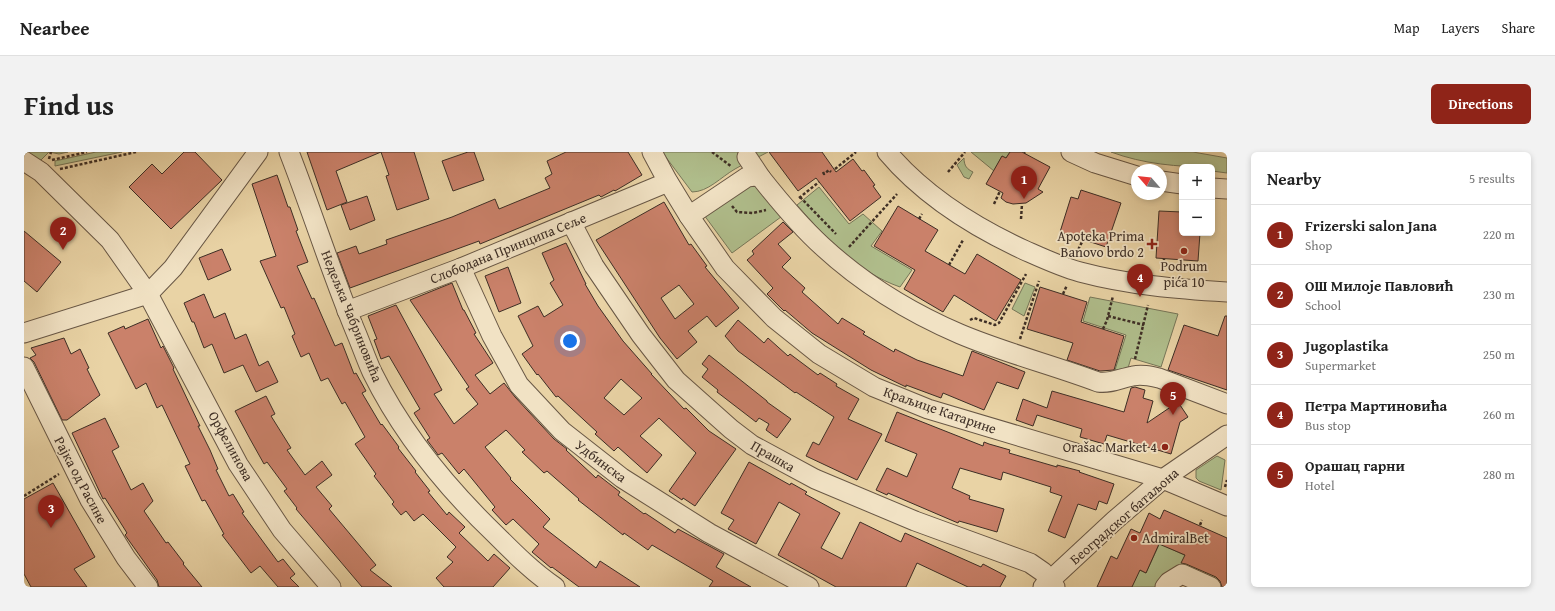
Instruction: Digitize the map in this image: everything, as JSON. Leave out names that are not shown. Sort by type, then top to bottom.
[{"type":"street","points":[[24,333],[148,294],[173,268],[258,152]]},
{"type":"street","name":"Недељка Чабриновића","points":[[289,152],[347,311],[372,372],[402,422],[438,474],[484,524],[520,559],[555,587]]},
{"type":"street","name":"Краљице Катарине","points":[[652,152],[689,216],[725,268],[774,318],[819,354],[874,387],[928,409],[1163,479],[1227,506]]},
{"type":"street","points":[[887,152],[917,183],[953,211],[985,231],[1042,258],[1079,272],[1143,285],[1227,292]]},
{"type":"street","points":[[1071,152],[1095,163],[1131,174]]},
{"type":"street","points":[[746,157],[754,178],[789,211],[822,246],[849,269],[912,310],[942,326],[1001,349],[1098,382],[1105,383],[1134,376],[1147,375],[1159,378],[1227,404]]},
{"type":"street","name":"Орфелинова","points":[[24,161],[41,172],[110,240],[148,294],[238,464],[282,530],[331,587]]},
{"type":"street","points":[[689,216],[754,178]]},
{"type":"street","name":"Слободана Принципа Сеље","points":[[347,311],[461,268],[668,182]]},
{"type":"street","points":[[1167,182],[1179,184]]},
{"type":"street","points":[[1215,188],[1227,189]]},
{"type":"street","name":"Прашка","points":[[571,222],[594,266],[641,335],[676,380],[731,429],[752,445],[815,479],[915,520],[1030,563],[1043,572],[1050,585]]},
{"type":"street","name":"Удбинска","points":[[461,268],[492,336],[519,385],[562,431],[622,478],[688,520],[709,533],[809,587]]},
{"type":"street","name":"Рајка од Расине","points":[[24,367],[90,500],[126,558],[148,587]]},
{"type":"street","name":"Београдског батаљона","points":[[1050,585],[1115,520],[1163,479],[1227,435]]},
{"type":"street","points":[[1165,587],[1169,582],[1182,574],[1211,587]]},
{"type":"path","points":[[51,152],[49,160],[87,152]]},
{"type":"path","points":[[58,169],[136,152]]},
{"type":"path","points":[[712,152],[754,178]]},
{"type":"path","points":[[835,169],[840,167],[856,152]]},
{"type":"path","points":[[948,172],[965,152]]},
{"type":"path","points":[[823,172],[824,174],[829,170],[831,172]]},
{"type":"path","points":[[797,200],[819,182]]},
{"type":"path","points":[[994,204],[1000,191]]},
{"type":"path","points":[[849,247],[897,194]]},
{"type":"path","points":[[800,197],[840,238]]},
{"type":"path","points":[[729,202],[737,212],[753,214],[768,210]]},
{"type":"path","points":[[1021,218],[1022,204]]},
{"type":"path","points":[[919,219],[922,214]]},
{"type":"path","points":[[949,265],[963,240]]},
{"type":"path","points":[[1080,245],[1083,240]]},
{"type":"path","points":[[844,243],[853,250]]},
{"type":"path","points":[[1002,317],[1026,274]]},
{"type":"path","points":[[1022,333],[1039,281]]},
{"type":"path","points":[[1063,294],[1066,289]]},
{"type":"path","points":[[1103,329],[1112,299]]},
{"type":"path","points":[[1134,361],[1148,305]]},
{"type":"path","points":[[1108,316],[1144,325]]},
{"type":"path","points":[[24,496],[54,477]]},
{"type":"path","points":[[1200,526],[1202,520]]},
{"type":"green space","points":[[24,152],[49,152],[39,162]]},
{"type":"green space","points":[[49,152],[68,152],[59,154]]},
{"type":"green space","points":[[96,152],[122,152],[55,166],[55,161]]},
{"type":"green space","points":[[662,152],[768,152],[735,169],[704,190],[692,192]]},
{"type":"green space","points":[[971,152],[1010,152],[1006,158],[1002,156],[994,171]]},
{"type":"green space","points":[[1111,152],[1193,152],[1227,158],[1227,173],[1215,171],[1215,164],[1174,165],[1148,162]]},
{"type":"green space","points":[[964,158],[966,167],[973,172],[969,179],[964,177],[957,165]]},
{"type":"green space","points":[[752,185],[760,188],[785,214],[732,253],[704,215]]},
{"type":"green space","points":[[819,187],[849,224],[863,214],[882,231],[871,246],[912,270],[900,287],[884,281],[843,253],[819,230],[797,205]]},
{"type":"green space","points":[[1025,283],[1035,287],[1024,316],[1012,309]]},
{"type":"green space","points":[[1090,297],[1178,314],[1161,367],[1131,358],[1128,368],[1115,370],[1126,335],[1083,321]]},
{"type":"green space","points":[[1217,456],[1225,460],[1221,490],[1199,481],[1196,478],[1196,470]]},
{"type":"green space","points":[[1163,536],[1167,547],[1227,575],[1227,587],[1220,587],[1179,569],[1159,587],[1132,587],[1135,568],[1146,573]]},
{"type":"building","points":[[184,152],[195,152],[222,180],[171,229],[129,187],[152,164],[162,174]]},
{"type":"building","points":[[307,152],[381,152],[336,171],[347,202],[327,210]]},
{"type":"building","points":[[381,152],[414,152],[429,199],[397,210],[386,176],[389,175]]},
{"type":"building","points":[[468,152],[474,152],[484,180],[453,191],[442,161]]},
{"type":"building","points":[[566,152],[628,152],[642,175],[615,191],[614,190],[601,197],[599,195],[480,244],[479,241],[350,288],[337,253],[356,246],[359,254],[387,244],[386,240],[452,217],[495,199],[499,209],[550,188],[545,178],[552,174],[547,161]]},
{"type":"building","points":[[769,152],[822,152],[836,172],[853,159],[862,171],[864,170],[875,185],[873,186],[881,197],[850,221],[816,178],[798,191]]},
{"type":"building","points":[[1010,152],[1022,152],[1050,167],[1038,189],[1043,192],[1026,203],[1013,204],[1006,202],[1001,198],[1003,193],[986,184],[1002,156],[1006,158]]},
{"type":"building","points":[[277,175],[288,207],[290,207],[298,230],[296,231],[308,262],[297,266],[312,299],[314,298],[335,346],[342,343],[354,374],[356,373],[366,391],[362,393],[381,425],[382,424],[430,491],[428,492],[447,515],[449,512],[465,527],[459,533],[488,561],[494,554],[510,568],[493,587],[444,587],[436,578],[453,562],[447,557],[456,547],[423,514],[414,521],[406,511],[401,515],[392,504],[394,502],[374,476],[376,474],[355,444],[365,437],[345,402],[342,404],[328,378],[321,381],[309,353],[301,357],[292,336],[295,334],[284,307],[281,308],[260,261],[276,256],[252,184]]},
{"type":"building","points":[[1081,190],[1121,203],[1106,247],[1060,232],[1071,197],[1078,199]]},
{"type":"building","points":[[367,196],[375,220],[350,230],[341,205]]},
{"type":"building","points":[[664,202],[689,245],[691,244],[707,266],[705,267],[739,308],[716,327],[707,316],[688,331],[697,342],[677,359],[660,338],[596,240]],"holes":[[[679,285],[694,304],[675,319],[661,298]]]},
{"type":"building","points":[[898,206],[938,230],[925,251],[965,274],[977,254],[1021,280],[996,321],[954,295],[943,312],[904,289],[915,270],[874,246]]},
{"type":"building","points":[[1159,211],[1179,212],[1179,236],[1200,236],[1198,261],[1156,258]]},
{"type":"building","points":[[783,222],[793,232],[778,244],[791,258],[782,267],[805,288],[802,292],[838,324],[842,318],[865,332],[863,334],[894,352],[895,349],[917,360],[963,376],[972,351],[1025,372],[1018,389],[997,382],[984,410],[943,393],[941,398],[906,385],[906,387],[871,370],[812,333],[785,310],[784,311],[767,294],[773,288],[747,260],[754,254],[752,251]]},
{"type":"building","points":[[24,231],[61,262],[37,292],[24,281]]},
{"type":"building","points":[[566,243],[585,284],[598,306],[623,341],[684,409],[686,408],[709,431],[736,449],[695,506],[683,498],[682,500],[669,491],[696,453],[659,418],[640,436],[662,455],[647,473],[618,447],[614,451],[595,434],[597,432],[558,396],[556,397],[538,374],[537,375],[522,354],[533,346],[518,316],[538,306],[544,317],[563,305],[550,283],[554,280],[542,253]],"holes":[[[621,379],[642,398],[624,415],[604,398]]]},
{"type":"building","points":[[222,249],[231,270],[208,280],[199,258]]},
{"type":"building","points":[[508,267],[521,303],[499,312],[485,276]]},
{"type":"building","points":[[452,283],[463,310],[476,333],[474,334],[493,363],[475,375],[490,394],[504,383],[554,439],[567,449],[566,450],[596,478],[598,475],[620,492],[618,495],[644,514],[645,513],[675,533],[678,529],[724,554],[716,567],[751,587],[709,587],[713,581],[652,545],[648,550],[624,533],[623,535],[578,500],[579,499],[547,471],[544,473],[522,452],[525,450],[506,430],[485,447],[511,478],[510,479],[550,519],[543,527],[596,568],[600,561],[640,587],[579,587],[552,567],[551,568],[532,552],[539,544],[513,519],[506,525],[492,510],[495,507],[464,469],[459,474],[442,453],[438,455],[427,440],[430,438],[414,413],[420,409],[389,356],[381,359],[374,340],[377,339],[368,316],[396,305],[442,390],[434,394],[454,424],[478,404],[466,389],[469,387],[410,300]]},
{"type":"building","points":[[1040,287],[1087,302],[1081,322],[1124,336],[1114,370],[1100,371],[1067,360],[1073,343],[1027,329]]},
{"type":"building","points":[[204,294],[214,318],[225,313],[235,339],[246,334],[259,366],[268,361],[278,382],[256,392],[243,365],[224,373],[212,344],[204,348],[194,322],[192,322],[184,303]]},
{"type":"building","points":[[1225,316],[1227,316],[1227,390],[1168,370],[1184,325],[1218,336]]},
{"type":"building","points":[[148,319],[161,348],[163,346],[174,368],[173,369],[200,426],[198,426],[218,469],[216,470],[229,496],[233,494],[244,512],[242,513],[278,562],[283,559],[295,574],[290,578],[299,587],[278,587],[260,566],[251,573],[222,535],[224,534],[205,500],[202,501],[185,466],[190,464],[162,405],[157,408],[146,383],[136,389],[108,333],[124,326],[125,329]]},
{"type":"building","points":[[738,320],[764,343],[768,338],[788,356],[790,354],[818,375],[820,373],[837,384],[836,386],[859,399],[848,419],[882,434],[857,480],[806,456],[813,442],[819,445],[834,417],[796,392],[795,393],[738,351],[725,336]]},
{"type":"building","points":[[64,338],[71,354],[80,349],[89,368],[87,369],[100,395],[67,420],[62,420],[34,362],[30,358],[36,355],[31,348]]},
{"type":"building","points":[[709,355],[767,402],[791,419],[777,438],[766,430],[769,424],[759,418],[756,422],[717,392],[718,390],[702,377],[708,369],[702,364]]},
{"type":"building","points":[[1135,387],[1145,390],[1143,398],[1153,401],[1147,423],[1178,402],[1188,417],[1180,422],[1171,454],[1107,435],[1104,444],[1080,437],[1082,429],[1037,415],[1033,426],[1016,420],[1023,399],[1047,408],[1052,391],[1124,412],[1131,388]]},
{"type":"building","points":[[266,396],[275,414],[271,416],[291,448],[287,450],[305,475],[322,461],[332,475],[316,487],[332,506],[329,509],[376,565],[370,570],[392,587],[362,587],[296,509],[297,508],[284,491],[287,489],[267,462],[264,464],[235,411]]},
{"type":"building","points":[[897,412],[983,446],[984,442],[1010,450],[1009,453],[1057,467],[1057,465],[1080,471],[1079,472],[1114,484],[1107,504],[1099,501],[1096,510],[1078,504],[1065,538],[1048,531],[1062,496],[1050,492],[1051,487],[1003,472],[1001,480],[960,468],[952,488],[970,496],[969,499],[1004,509],[997,532],[959,521],[958,523],[888,493],[887,495],[876,490],[887,468],[907,477],[917,454],[885,441]]},
{"type":"building","points":[[105,418],[119,447],[112,451],[131,490],[143,483],[153,501],[144,511],[166,543],[168,542],[184,563],[183,564],[202,587],[159,587],[157,580],[125,535],[127,533],[105,498],[103,499],[72,433]]},
{"type":"building","points":[[749,462],[790,485],[791,483],[807,492],[805,494],[840,513],[821,548],[842,559],[860,522],[901,542],[905,533],[981,567],[983,564],[1006,576],[1000,587],[968,587],[917,563],[906,587],[836,587],[778,555],[800,514],[779,502],[756,544],[728,529],[734,520],[721,513]]},
{"type":"building","points":[[53,483],[95,557],[74,569],[87,587],[31,587],[24,574],[24,499]]},
{"type":"building","points":[[1164,510],[1227,538],[1227,587],[1222,587],[1220,581],[1216,577],[1181,563],[1185,555],[1159,544],[1146,573],[1140,570],[1132,587],[1097,587],[1111,556],[1117,559],[1131,529],[1140,533],[1149,513],[1160,519]]},
{"type":"place","name":"Frizerski salon Jana","points":[[1024,199]]},
{"type":"place","name":"Apoteka Prima Banovo brdo 2","points":[[1152,244]]},
{"type":"place","name":"ОШ Милоје Павловић","points":[[63,250]]},
{"type":"place","name":"Podrum pića 10","points":[[1184,251]]},
{"type":"place","name":"Петра Мартиновића","points":[[1140,297]]},
{"type":"place","name":"Орашац гарни","points":[[1173,415]]},
{"type":"place","name":"Orašac Market 4","points":[[1165,447]]},
{"type":"place","name":"Jugoplastika","points":[[51,528]]},
{"type":"place","name":"AdmiralBet","points":[[1134,538]]}]
